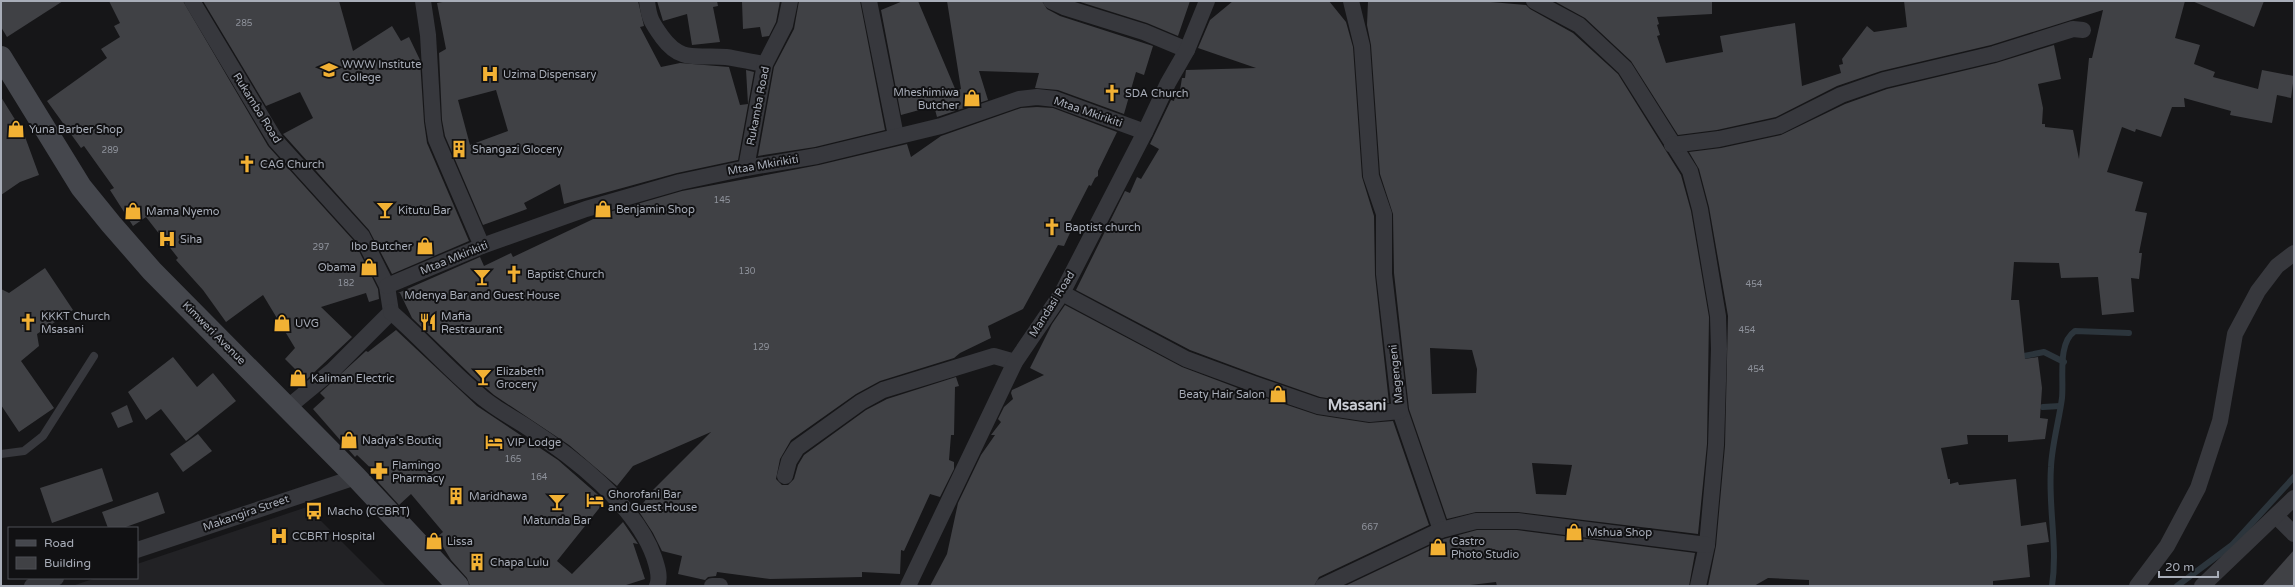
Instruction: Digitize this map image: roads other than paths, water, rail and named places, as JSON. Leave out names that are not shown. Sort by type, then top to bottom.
[{"type":"street","name":"Rukamba Road","points":[[192,1],[276,141],[362,236],[387,286],[391,312]]},
{"type":"street","points":[[423,1],[428,35],[433,121],[436,139],[482,246]]},
{"type":"street","points":[[647,1],[651,22],[668,47],[675,53],[766,64]]},
{"type":"street","name":"Rukamba Road","points":[[746,168],[766,64],[785,25],[790,1]]},
{"type":"street","points":[[870,1],[896,136]]},
{"type":"street","points":[[1051,1],[1064,8],[1144,32],[1187,50]]},
{"type":"street","name":"Mandasi Road","points":[[908,586],[1015,362],[1062,293],[1145,132],[1168,83],[1187,50],[1207,1]]},
{"type":"street","name":"Magengeni","points":[[1062,293],[1186,359],[1254,384],[1318,406],[1370,414],[1400,411],[1384,274],[1384,214],[1371,176],[1362,46],[1351,1]]},
{"type":"street","points":[[1534,1],[1579,25],[1625,68],[1672,145],[1690,171],[1698,203],[1718,316],[1719,348],[1716,445],[1707,545],[1698,586]]},
{"type":"street","points":[[1672,145],[1719,139],[1779,126],[1841,95],[1884,80],[1994,54],[2073,29],[2083,30]]},
{"type":"street","name":"Kimweri Avenue","points":[[1,57],[81,187],[111,224],[152,271],[356,477],[458,586]]},
{"type":"street","name":"Mtaa Mkirikiti","points":[[387,286],[482,246],[586,209],[680,182],[746,168],[817,156],[941,126],[999,104],[1037,97],[1055,99],[1145,132]]},
{"type":"street","points":[[2137,586],[2167,546],[2198,488],[2220,421],[2235,334],[2258,291],[2277,266],[2294,253]]},
{"type":"street","points":[[287,408],[333,370],[391,312],[477,393],[498,410],[526,426],[571,457],[630,515],[650,545],[659,581],[657,586]]},
{"type":"street","points":[[785,476],[789,461],[797,448],[861,402],[883,390],[994,356],[1015,362]]},
{"type":"street","points":[[1400,411],[1440,530]]},
{"type":"street","name":"Makangira Street","points":[[138,550],[356,477]]},
{"type":"street","points":[[2202,586],[2294,498]]},
{"type":"street","points":[[2276,516],[2294,534]]},
{"type":"street","points":[[1323,586],[1440,530],[1476,522],[1518,521],[1707,545]]},
{"type":"street","points":[[32,586],[53,579]]},
{"type":"street","points":[[712,586],[720,586]]},
{"type":"lane","points":[[1,454],[24,451],[44,436],[94,356]]},
{"type":"waterway","points":[[2052,586],[2054,571],[2054,541],[2050,482],[2053,450],[2062,398],[2062,362],[2066,344],[2069,337],[2075,331],[2129,333]]},
{"type":"waterway","points":[[2019,357],[2044,352],[2064,362]]},
{"type":"waterway","points":[[2043,407],[2060,406]]},
{"type":"waterway","points":[[2177,586],[2232,545],[2294,477]]},
{"type":"place","name":"WWW Institute College","points":[[329,70]]},
{"type":"place","name":"Uzima Dispensary","points":[[490,74]]},
{"type":"place","name":"SDA Church","points":[[1112,93]]},
{"type":"place","name":"Mheshimiwa Butcher","points":[[972,98]]},
{"type":"place","name":"Yuna Barber Shop","points":[[16,129]]},
{"type":"place","name":"Shangazi Glocery","points":[[459,149]]},
{"type":"place","name":"CAG Church","points":[[247,164]]},
{"type":"place","name":"Benjamin Shop","points":[[603,209]]},
{"type":"place","name":"Kitutu Bar","points":[[385,210]]},
{"type":"place","name":"Mama Nyemo","points":[[133,211]]},
{"type":"place","name":"Baptist church","points":[[1052,227]]},
{"type":"place","name":"Siha","points":[[167,239]]},
{"type":"place","name":"Ibo Butcher","points":[[425,246]]},
{"type":"place","name":"Obama","points":[[369,267]]},
{"type":"place","name":"Baptist Church","points":[[514,274]]},
{"type":"place","name":"Mdenya Bar and Guest House","points":[[482,277]]},
{"type":"place","name":"KKKT Church Msasani","points":[[28,322]]},
{"type":"place","name":"Mafia Restraurant","points":[[428,322]]},
{"type":"place","name":"UVG","points":[[282,323]]},
{"type":"place","name":"Elizabeth Grocery","points":[[483,377]]},
{"type":"place","name":"Kaliman Electric","points":[[298,378]]},
{"type":"place","name":"Beaty Hair Salon","points":[[1278,394]]},
{"type":"place","name":"Nadya's Boutiq","points":[[349,440]]},
{"type":"place","name":"VIP Lodge","points":[[494,442]]},
{"type":"place","name":"Flamingo Pharmacy","points":[[379,471]]},
{"type":"place","name":"Maridhawa","points":[[456,496]]},
{"type":"place","name":"Ghorofani Bar and Guest House","points":[[595,500]]},
{"type":"place","name":"Matunda Bar","points":[[557,502]]},
{"type":"place","name":"Macho (CCBRT)","points":[[314,511]]},
{"type":"place","name":"Mshua Shop","points":[[1574,532]]},
{"type":"place","name":"CCBRT Hospital","points":[[279,536]]},
{"type":"place","name":"Lissa","points":[[434,541]]},
{"type":"place","name":"Castro Photo Studio","points":[[1438,547]]},
{"type":"place","name":"Chapa Lulu","points":[[477,562]]},
{"type":"district","name":"Msasani","points":[[1357,405]]}]
